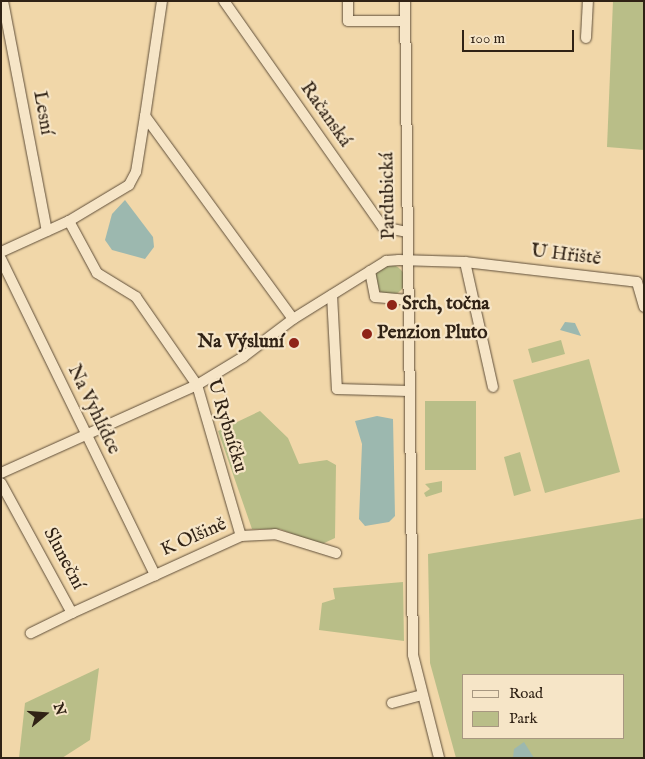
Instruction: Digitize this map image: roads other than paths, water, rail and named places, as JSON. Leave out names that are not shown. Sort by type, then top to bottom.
[{"type":"street","name":"Lesní","points":[[3,1],[47,231]]},
{"type":"street","points":[[1,252],[69,221],[134,178],[146,116],[162,1]]},
{"type":"street","name":"Račanská","points":[[224,1],[383,227],[407,232]]},
{"type":"street","points":[[348,1],[348,22],[405,21]]},
{"type":"street","name":"Pardubická","points":[[405,1],[413,654],[439,758]]},
{"type":"street","points":[[586,38],[588,1]]},
{"type":"street","points":[[146,116],[293,319]]},
{"type":"street","name":"U Rybníčku","points":[[69,221],[97,273],[136,297],[197,384],[241,536]]},
{"type":"street","name":"Na Vyhlídce","points":[[1,259],[155,575]]},
{"type":"street","points":[[1,473],[197,384],[243,357],[293,319],[386,261],[407,260]]},
{"type":"street","name":"U Hřiště","points":[[407,260],[465,262],[640,283],[644,307]]},
{"type":"street","points":[[465,262],[493,387]]},
{"type":"street","points":[[370,271],[375,297],[408,300]]},
{"type":"street","points":[[332,295],[337,389],[409,391]]},
{"type":"street","name":"Sluneční","points":[[1,483],[72,613],[31,632]]},
{"type":"street","name":"K Olšině","points":[[72,613],[241,536],[275,534],[336,553]]},
{"type":"street","points":[[392,703],[422,695]]},
{"type":"water","points":[[125,200],[153,237],[154,247],[145,259],[112,250],[105,240],[112,214]]},
{"type":"water","points":[[565,322],[575,323],[581,336],[560,330]]},
{"type":"water","points":[[377,416],[393,419],[395,516],[389,522],[365,526],[359,519],[362,444],[355,421]]},
{"type":"water","points":[[524,742],[534,758],[513,758],[514,749]]},
{"type":"place","name":"Srch, točna","points":[[392,305]]},
{"type":"place","name":"Penzion Pluto","points":[[367,334]]},
{"type":"place","name":"Na Výsluní","points":[[294,343]]}]
